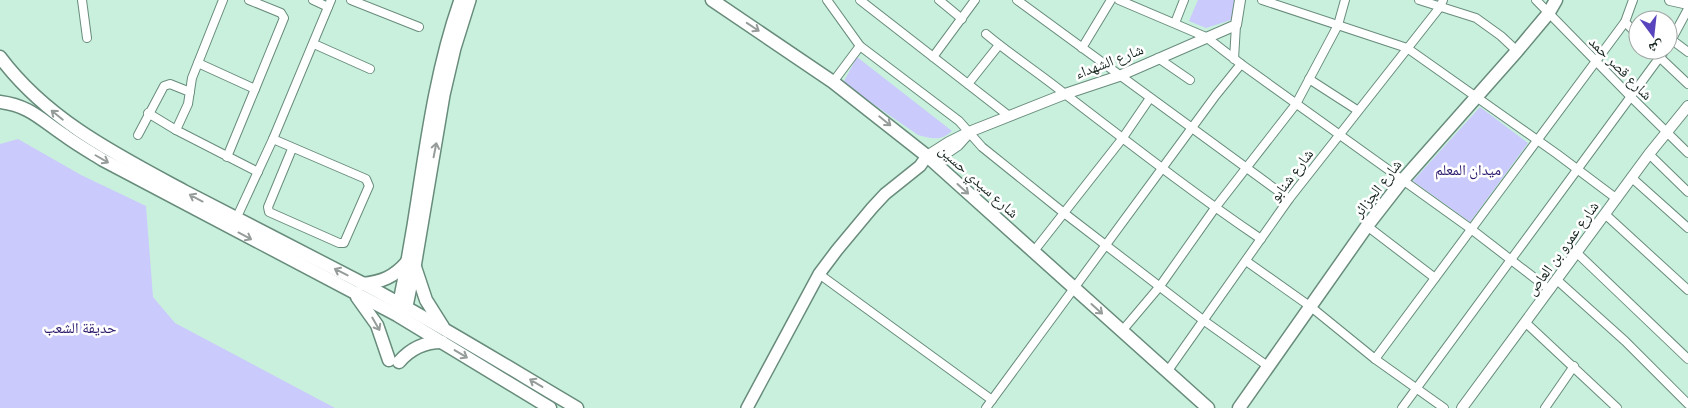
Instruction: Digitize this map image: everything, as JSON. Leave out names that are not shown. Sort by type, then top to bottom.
[{"type":"main road","points":[[444,329],[426,300],[411,264],[425,144],[448,36],[460,0]]},
{"type":"main road","points":[[402,312],[451,62],[470,0]]},
{"type":"main road","name":"شارع سيدي حسين","points":[[712,0],[833,82],[1034,251],[1208,408]]},
{"type":"main road","name":"شارع الجزائر","points":[[1239,408],[1367,226],[1402,181],[1548,14],[1556,0]]},
{"type":"main road","points":[[0,57],[20,82],[39,101],[64,121],[122,158],[402,312],[444,329],[577,408]]},
{"type":"main road","points":[[0,102],[24,107],[103,160],[358,288],[394,360],[418,347],[442,342]]},
{"type":"main road","points":[[747,408],[819,274],[879,201],[927,161]]},
{"type":"main road","points":[[358,288],[389,278],[411,264]]},
{"type":"main road","points":[[402,312],[442,342],[550,408]]},
{"type":"street","points":[[82,0],[87,38]]},
{"type":"street","points":[[176,130],[188,104],[192,78],[223,0]]},
{"type":"street","points":[[227,157],[284,18],[281,13],[249,0]]},
{"type":"street","points":[[236,219],[314,44],[329,3],[315,0]]},
{"type":"street","points":[[351,0],[419,27]]},
{"type":"street","points":[[827,0],[860,46],[959,121],[982,147],[1106,246],[1203,320],[1269,367]]},
{"type":"street","points":[[860,0],[1009,116]]},
{"type":"street","points":[[939,0],[962,19]]},
{"type":"street","points":[[933,57],[976,0]]},
{"type":"street","points":[[1017,0],[1289,199]]},
{"type":"street","points":[[1082,48],[1111,0]]},
{"type":"street","points":[[1119,0],[1206,37],[1237,62],[1340,134],[1550,290]]},
{"type":"street","points":[[1175,23],[1184,0]]},
{"type":"street","points":[[986,408],[1193,128],[1237,62],[1236,24],[1240,0]]},
{"type":"street","points":[[1262,0],[1407,48],[1617,199]]},
{"type":"street","points":[[1122,332],[1160,286],[1215,208],[1296,104],[1338,25],[1345,0]]},
{"type":"street","points":[[1419,0],[1441,3],[1476,18],[1496,32],[1517,51]]},
{"type":"street","name":"شارع قصر حمد","points":[[1536,0],[1595,62],[1688,153]]},
{"type":"street","points":[[1374,359],[1436,278],[1624,22],[1633,0]]},
{"type":"street","points":[[1670,0],[1688,4]]},
{"type":"street","name":"شارع شنابو","points":[[1167,372],[1289,199],[1441,3]]},
{"type":"street","points":[[1678,28],[1688,9]]},
{"type":"street","points":[[1624,22],[1628,26]]},
{"type":"street","name":"شارع الشهداء","points":[[927,161],[949,142],[969,132],[1065,94],[1119,76],[1236,24]]},
{"type":"street","points":[[986,34],[1162,169],[1261,239]]},
{"type":"street","points":[[314,44],[370,69]]},
{"type":"street","points":[[968,84],[999,45]]},
{"type":"street","points":[[833,82],[860,46]]},
{"type":"street","points":[[1158,58],[1190,80]]},
{"type":"street","points":[[1402,408],[1657,60]]},
{"type":"street","points":[[1662,60],[1688,84]]},
{"type":"street","points":[[198,64],[255,89]]},
{"type":"street","points":[[1309,79],[1357,110]]},
{"type":"street","points":[[138,135],[164,86],[170,84],[190,92]]},
{"type":"street","points":[[1034,251],[1122,139],[1150,98]]},
{"type":"street","name":"شارع عمرو بن العاص","points":[[1462,408],[1649,154],[1688,106]]},
{"type":"street","points":[[148,113],[176,130],[258,172]]},
{"type":"street","points":[[273,139],[292,149],[366,179],[369,186],[344,243],[339,244],[269,212],[268,207],[292,149]]},
{"type":"street","points":[[1649,154],[1688,192]]},
{"type":"street","points":[[1632,178],[1688,228]]},
{"type":"street","points":[[1606,214],[1688,290]]},
{"type":"street","points":[[1367,226],[1436,278]]},
{"type":"street","points":[[1577,253],[1688,359]]},
{"type":"street","points":[[1246,261],[1311,307],[1374,359],[1444,408]]},
{"type":"street","points":[[819,274],[992,400]]},
{"type":"street","points":[[1557,280],[1625,341],[1688,404]]},
{"type":"street","points":[[1526,323],[1617,408]]},
{"type":"street","points":[[1545,408],[1574,366]]},
{"type":"green space","points":[[1198,0],[1242,0],[1234,19],[1206,28],[1189,21]]},
{"type":"green space","points":[[857,57],[952,131],[940,138],[918,135],[843,83]]},
{"type":"green space","name":"ميدان المعلم","points":[[1480,107],[1528,143],[1470,222],[1413,181]]},
{"type":"green space","name":"حديقة الشعب","points":[[18,139],[81,175],[146,206],[153,297],[175,323],[335,408],[0,408],[0,144]]}]
